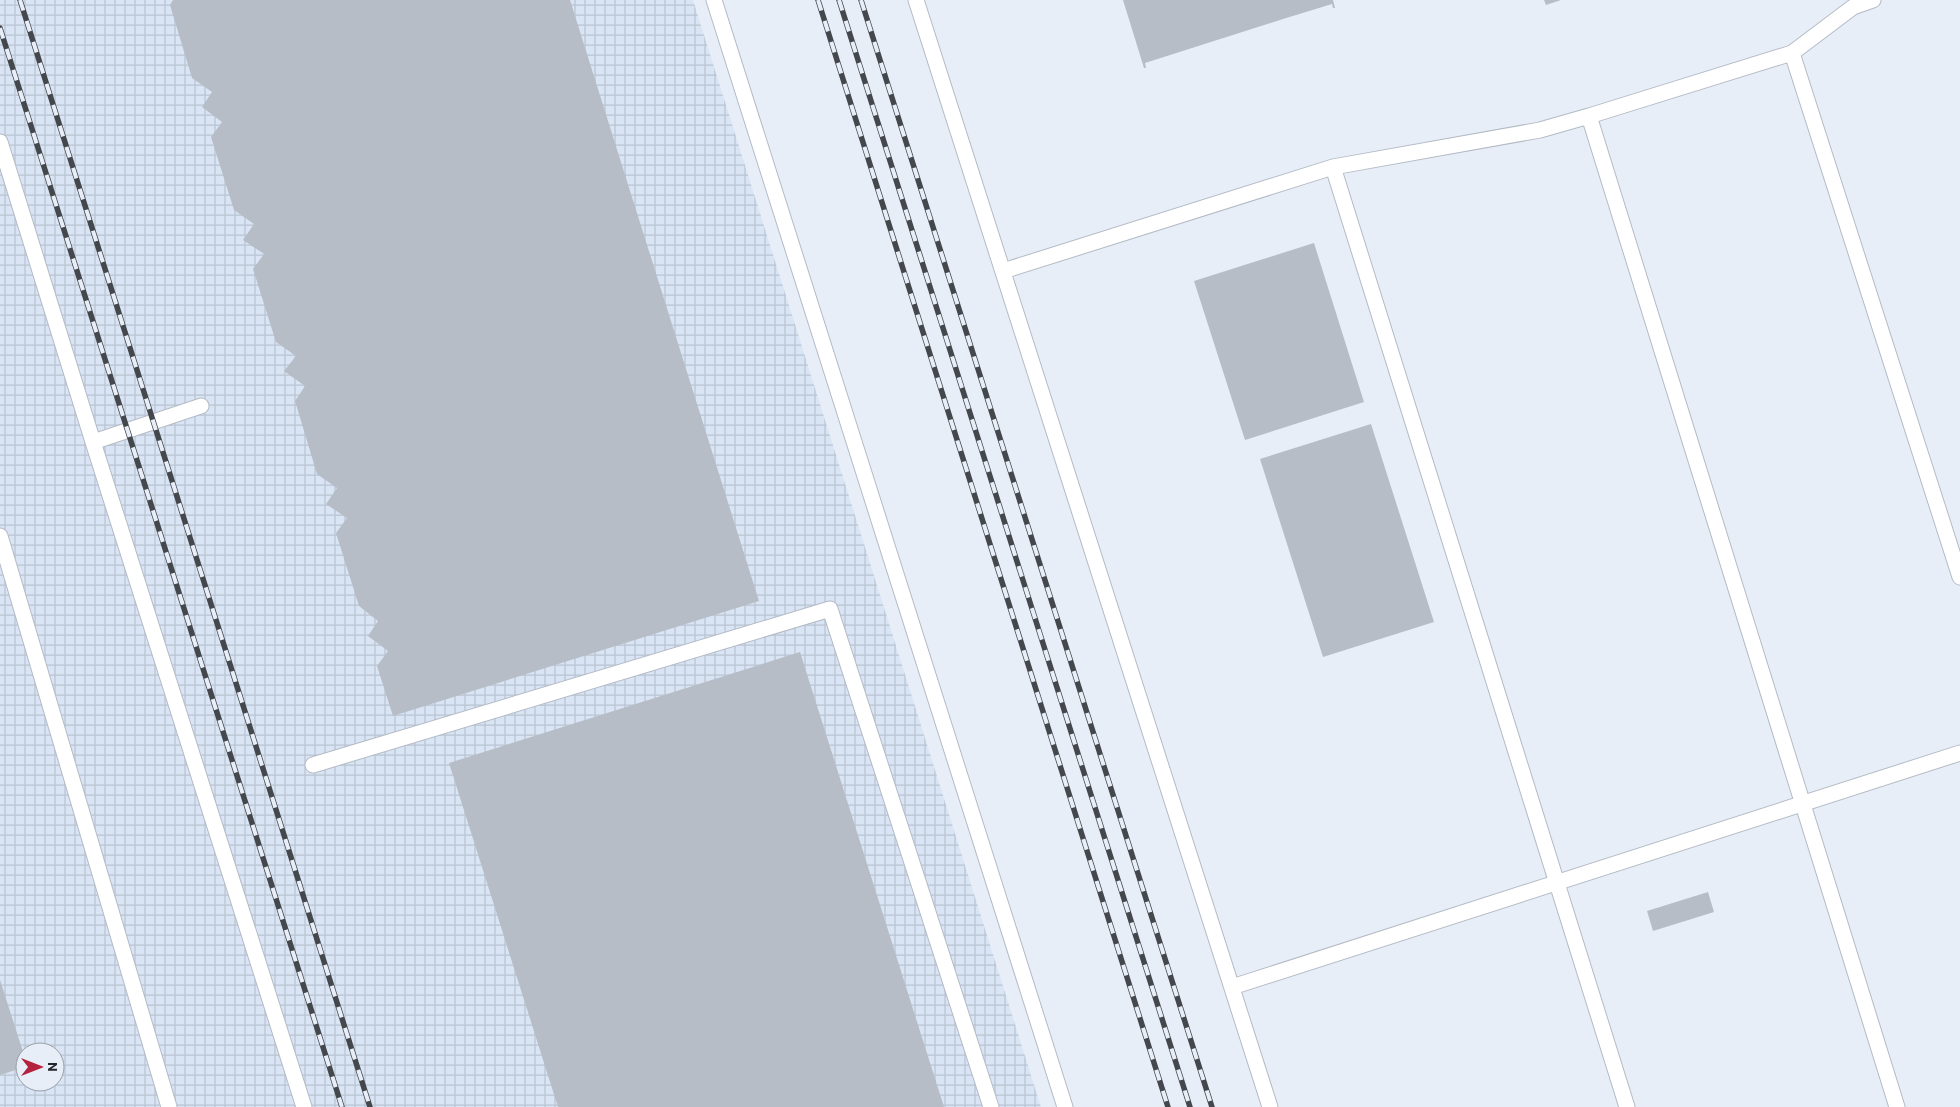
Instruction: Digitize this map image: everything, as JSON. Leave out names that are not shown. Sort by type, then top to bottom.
[{"type":"lane","points":[[714,0],[1065,1107]]},
{"type":"lane","points":[[916,0],[1270,1107]]},
{"type":"lane","points":[[1003,270],[1333,167],[1540,130],[1589,116],[1792,53],[1852,4],[1873,0]]},
{"type":"lane","points":[[1792,53],[1960,577]]},
{"type":"lane","points":[[1589,116],[1897,1107]]},
{"type":"lane","points":[[0,142],[304,1107]]},
{"type":"lane","points":[[1333,167],[1627,1107]]},
{"type":"lane","points":[[93,442],[200,406]]},
{"type":"lane","points":[[0,536],[169,1107]]},
{"type":"lane","points":[[314,765],[830,609],[991,1107]]},
{"type":"lane","points":[[1232,987],[1960,753]]},
{"type":"shaded area","points":[[0,0],[693,0],[1041,1107],[0,1107]]},
{"type":"building","points":[[173,0],[570,0],[759,601],[393,716],[377,666],[388,651],[368,636],[378,621],[359,606],[336,533],[347,518],[326,504],[337,488],[317,474],[295,401],[305,386],[284,371],[296,356],[276,342],[253,269],[264,254],[243,240],[254,224],[234,210],[211,137],[222,122],[202,107],[212,92],[192,78],[170,5]]},
{"type":"building","points":[[1123,0],[1333,0],[1335,8],[1333,8],[1332,4],[1283,19],[1145,63],[1146,68],[1144,68]]},
{"type":"building","points":[[1544,0],[1561,0],[1546,5]]},
{"type":"building","points":[[1314,243],[1364,402],[1245,440],[1194,281]]},
{"type":"building","points":[[1371,424],[1434,622],[1323,657],[1260,459]]},
{"type":"building","points":[[800,652],[944,1107],[558,1107],[449,763]]},
{"type":"building","points":[[1708,892],[1714,912],[1653,931],[1647,911]]},
{"type":"building","points":[[0,980],[20,1042],[15,1042],[15,1070],[0,1075]]},
{"type":"railway","points":[[20,0],[370,1107]]},
{"type":"railway","points":[[818,0],[1168,1107]]},
{"type":"railway","points":[[839,0],[1190,1107]]},
{"type":"railway","points":[[861,0],[1212,1107]]},
{"type":"railway","points":[[0,28],[342,1107]]}]
